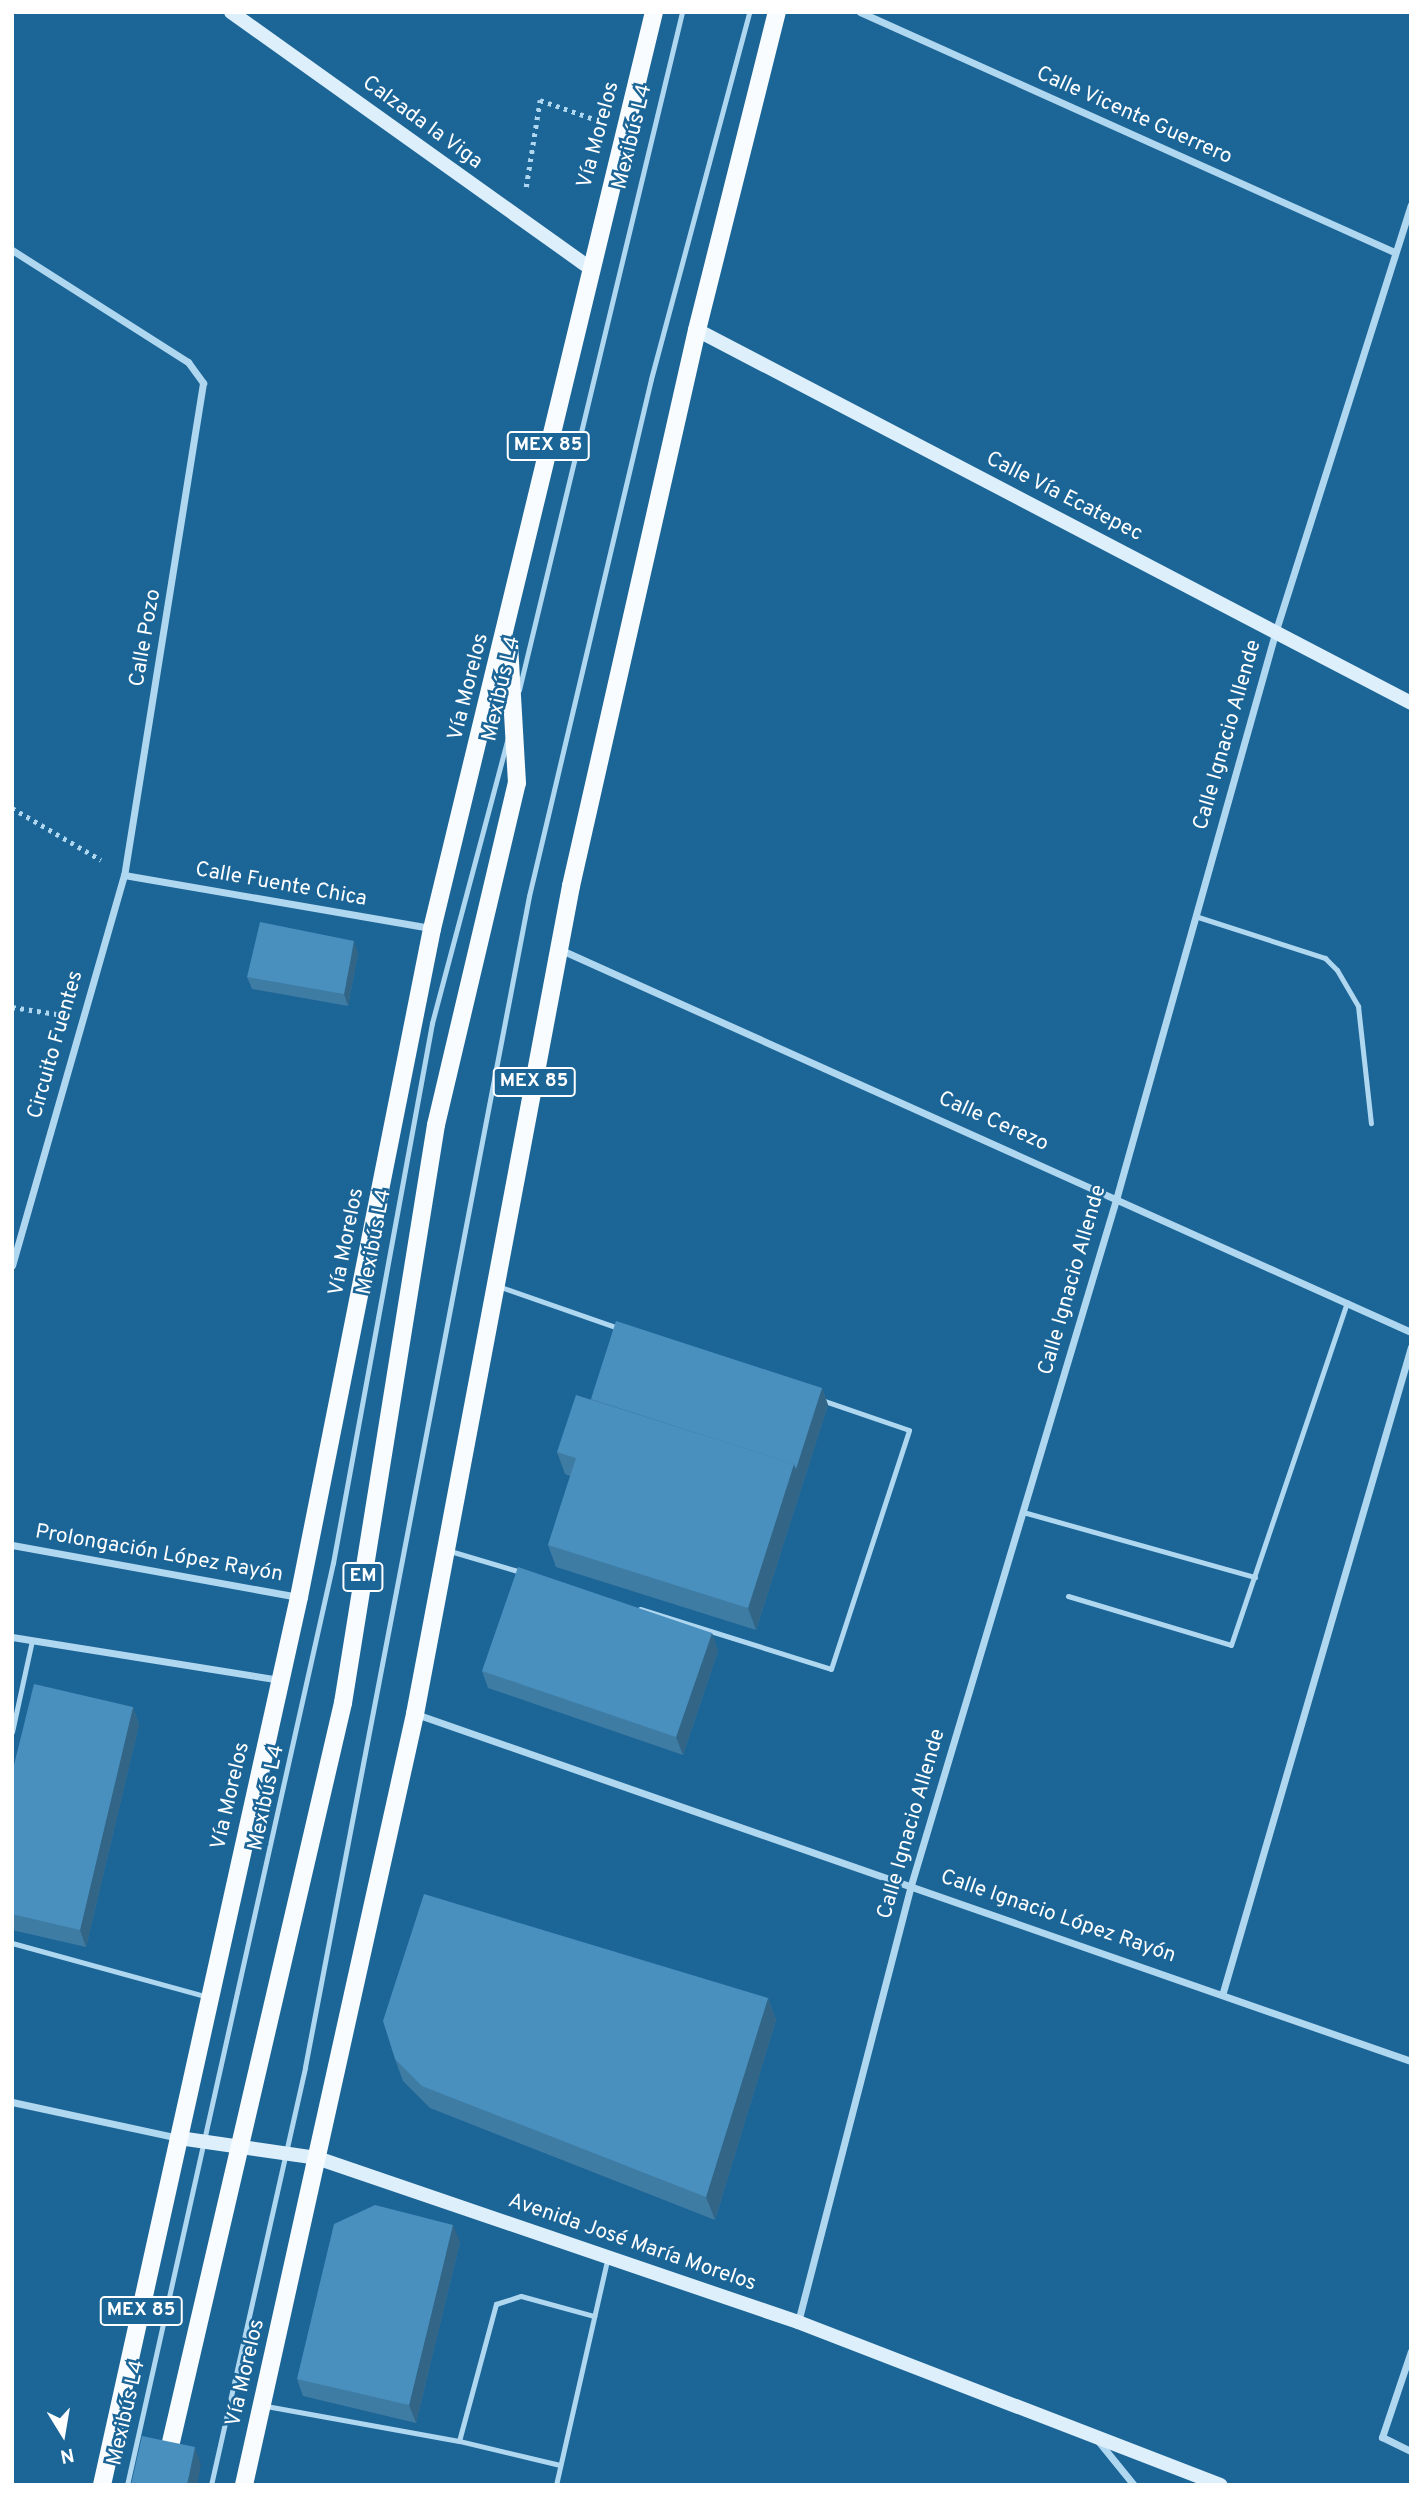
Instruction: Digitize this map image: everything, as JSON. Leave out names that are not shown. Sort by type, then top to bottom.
[{"type":"main road","name":"Vía Morelos","points":[[102,2485],[299,1597],[432,929],[508,624],[588,267],[654,12]]},
{"type":"main road","name":"Vía Morelos","points":[[244,2485],[415,1714],[559,949],[697,330],[777,12]]},
{"type":"main road","name":"Calzada la Viga","points":[[234,13],[588,267]]},
{"type":"main road","name":"Calle Vía Ecatepec","points":[[697,330],[1411,703]]},
{"type":"main road","name":"EM","points":[[161,2485],[343,1703],[436,1125],[517,783],[508,624]]},
{"type":"main road","name":"Avenida José María Morelos","points":[[179,2138],[317,2158],[798,2322],[1221,2485]]},
{"type":"street","name":"Calle Vicente Guerrero","points":[[860,12],[1394,252]]},
{"type":"street","name":"Calle Ignacio Allende","points":[[798,2322],[911,1885],[1117,1196],[1276,631],[1411,205]]},
{"type":"street","name":"Calle Pozo","points":[[12,250],[188,362],[203,383],[202,408],[124,875]]},
{"type":"street","name":"Calle Fuente Chica","points":[[124,875],[432,929]]},
{"type":"street","name":"Circuito Fuentes","points":[[12,1265],[124,875]]},
{"type":"street","name":"Calle Cerezo","points":[[559,949],[1117,1196],[1411,1332]]},
{"type":"street","points":[[1223,1992],[1411,1347]]},
{"type":"street","name":"Prolongación López Rayón","points":[[12,1545],[299,1597]]},
{"type":"street","points":[[12,1637],[280,1680]]},
{"type":"street","name":"Calle Ignacio López Rayón","points":[[415,1714],[1223,1992],[1411,2061]]},
{"type":"street","name":"Avenida José María Morelos","points":[[12,2102],[179,2138]]},
{"type":"street","points":[[1411,2351],[1382,2437],[1411,2451]]},
{"type":"street","points":[[1096,2437],[1134,2485]]},
{"type":"lane","name":"Mexibús L4","points":[[127,2485],[206,2142],[333,1563],[432,1023],[513,717],[610,289],[682,12]]},
{"type":"lane","points":[[211,2485],[285,2154],[529,896],[651,379],[750,12]]},
{"type":"lane","points":[[1195,916],[1325,958],[1338,970],[1358,1006],[1371,1123]]},
{"type":"lane","points":[[495,1285],[636,1334]]},
{"type":"lane","points":[[1068,1596],[1231,1644],[1347,1302]]},
{"type":"lane","points":[[632,1607],[831,1670],[909,1430],[818,1398]]},
{"type":"lane","points":[[1023,1512],[1255,1577]]},
{"type":"lane","points":[[446,1549],[526,1574]]},
{"type":"lane","points":[[12,1732],[32,1640]]},
{"type":"lane","points":[[12,1943],[210,1997]]},
{"type":"lane","points":[[556,2485],[608,2257]]},
{"type":"lane","points":[[459,2441],[496,2304],[521,2296],[594,2316]]},
{"type":"lane","points":[[262,2406],[459,2441],[560,2465]]},
{"type":"path","points":[[521,219],[540,100]]},
{"type":"path","points":[[12,807],[36,816],[124,875]]},
{"type":"path","points":[[12,1007],[81,1018]]},
{"type":"building","points":[[260,922],[354,941],[344,994],[247,977]]},
{"type":"building","points":[[616,1321],[822,1388],[796,1469],[794,1464],[591,1399]]},
{"type":"building","points":[[576,1395],[794,1464],[748,1608],[548,1545],[576,1458],[557,1452]]},
{"type":"building","points":[[518,1567],[712,1633],[676,1737],[482,1671]]},
{"type":"building","points":[[34,1684],[133,1707],[80,1930],[12,1914],[12,1773]]},
{"type":"building","points":[[424,1894],[768,1998],[706,2197],[422,2086],[395,2059],[383,2021]]},
{"type":"building","points":[[375,2205],[453,2225],[409,2405],[297,2379],[334,2224]]},
{"type":"building","points":[[142,2436],[195,2447],[187,2485],[131,2485]]}]
